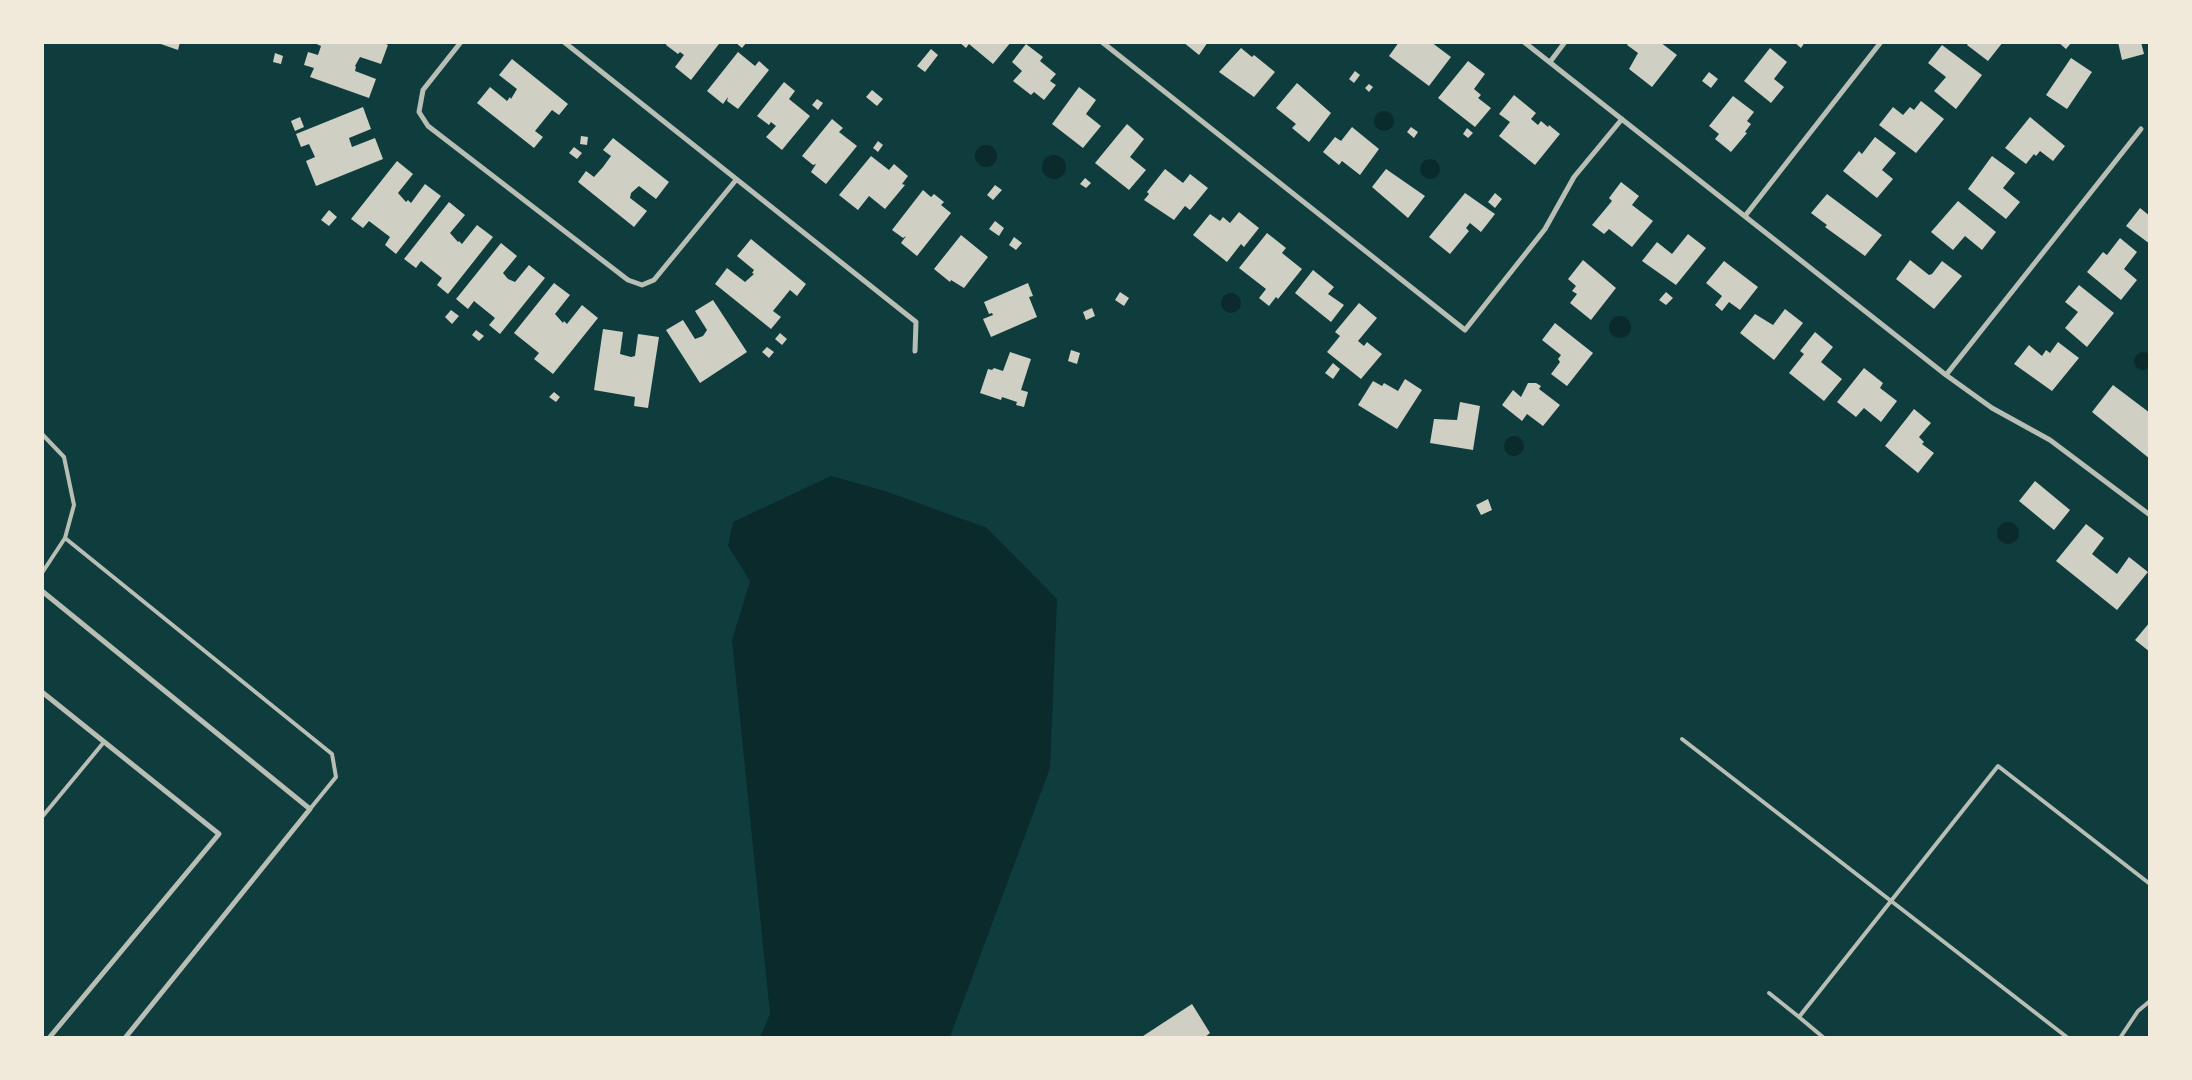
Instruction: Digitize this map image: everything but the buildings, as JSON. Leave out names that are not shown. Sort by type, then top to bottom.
[{"type":"street","points":[[461,42],[423,90],[419,112],[428,126],[628,280],[642,285],[654,280],[736,180]]},
{"type":"street","points":[[564,42],[916,322],[915,351]]},
{"type":"street","points":[[1102,42],[1465,330],[1545,230],[1574,177],[1622,119]]},
{"type":"street","points":[[1524,42],[1946,375],[1992,408],[2050,440],[2150,515]]},
{"type":"street","points":[[1550,62],[1565,42]]},
{"type":"street","points":[[1745,216],[1881,42]]},
{"type":"street","points":[[1946,375],[2142,129]]},
{"type":"street","points":[[42,591],[310,809],[126,1038]]},
{"type":"street","points":[[42,692],[220,834],[49,1038]]},
{"type":"lane","points":[[42,434],[64,457],[74,505],[65,538],[42,573]]},
{"type":"lane","points":[[65,538],[332,754],[336,777],[310,809]]},
{"type":"lane","points":[[1682,739],[2068,1038]]},
{"type":"lane","points":[[42,817],[104,742]]},
{"type":"lane","points":[[1799,1017],[1998,766],[2150,884]]},
{"type":"lane","points":[[1769,993],[1824,1038]]},
{"type":"lane","points":[[2120,1038],[2138,1011],[2150,1001]]},
{"type":"water","points":[[1384,111],[1391,114],[1394,121],[1391,128],[1384,131],[1377,128],[1374,121],[1377,114]]},
{"type":"water","points":[[986,145],[994,148],[997,156],[994,164],[986,167],[978,164],[975,156],[978,148]]},
{"type":"water","points":[[1049,155],[1059,155],[1066,162],[1066,172],[1059,179],[1049,179],[1042,172],[1042,162]]},
{"type":"water","points":[[1430,159],[1437,162],[1440,169],[1437,176],[1430,179],[1423,176],[1420,169],[1423,162]]},
{"type":"water","points":[[1231,293],[1238,296],[1241,303],[1238,310],[1231,313],[1224,310],[1221,303],[1224,296]]},
{"type":"water","points":[[1620,316],[1628,319],[1631,327],[1628,335],[1620,338],[1612,335],[1609,327],[1612,319]]},
{"type":"water","points":[[2143,352],[2149,355],[2152,361],[2149,367],[2143,370],[2137,367],[2134,361],[2137,355]]},
{"type":"water","points":[[1514,436],[1521,439],[1524,446],[1521,453],[1514,456],[1507,453],[1504,446],[1507,439]]},
{"type":"water","points":[[831,476],[885,491],[987,528],[1057,599],[1050,768],[950,1037],[760,1037],[770,1014],[732,640],[750,581],[728,546],[733,522]]},
{"type":"water","points":[[2008,522],[2016,525],[2019,533],[2016,541],[2008,544],[2000,541],[1997,533],[2000,525]]}]
